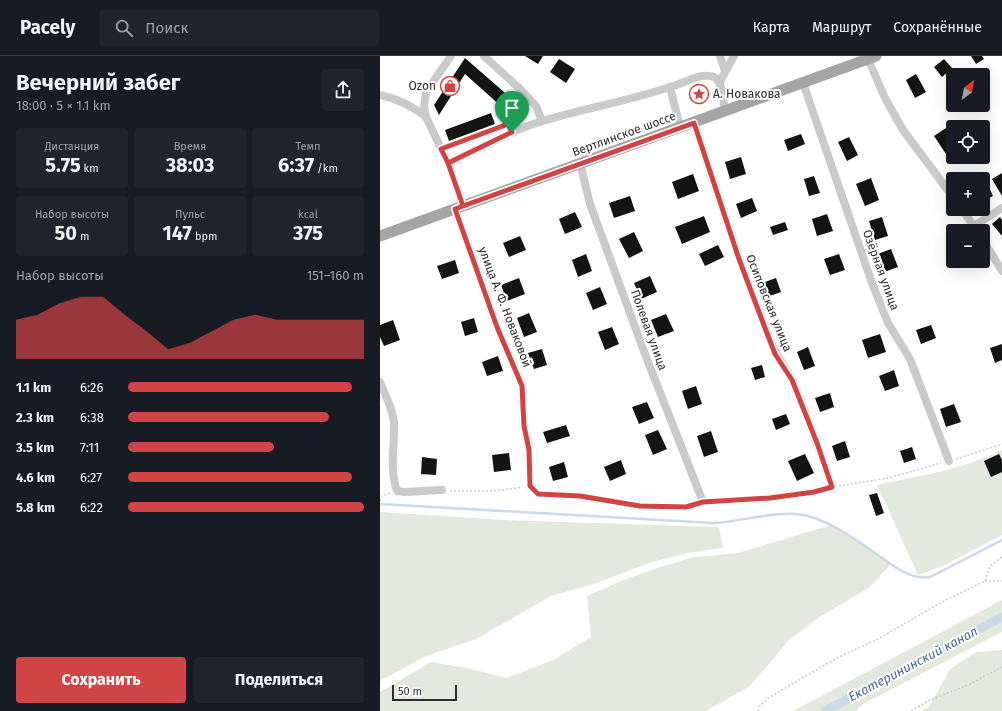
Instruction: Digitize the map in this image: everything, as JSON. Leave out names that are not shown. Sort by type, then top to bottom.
[{"type":"main road","name":"Вертлинское шоссе","points":[[380,236],[872,58]]},
{"type":"street","points":[[426,116],[424,107],[426,92],[451,56]]},
{"type":"street","points":[[484,56],[536,106],[542,121]]},
{"type":"street","points":[[720,56],[725,71]]},
{"type":"street","points":[[719,83],[734,56]]},
{"type":"street","points":[[872,58],[885,98],[903,130],[946,188]]},
{"type":"street","points":[[448,163],[512,132],[542,121],[708,76],[715,78],[719,83],[725,111]]},
{"type":"street","name":"Озёрная улица","points":[[803,83],[872,282],[888,323],[910,359],[949,461]]},
{"type":"street","points":[[670,87],[680,127]]},
{"type":"street","points":[[380,96],[397,99],[412,106],[426,116]]},
{"type":"street","name":"улица А. Ф. Новаковой","points":[[426,116],[448,163],[459,208],[497,327],[522,386],[524,426],[529,457],[530,486]]},
{"type":"street","name":"Осиповская улица","points":[[694,123],[739,259],[765,328],[775,354],[795,387],[817,443],[832,487]]},
{"type":"street","name":"Полевая улица","points":[[580,163],[590,204],[645,354],[703,502]]},
{"type":"street","points":[[980,224],[1002,208]]},
{"type":"street","points":[[990,251],[1002,271]]},
{"type":"street","points":[[380,382],[394,423],[392,450],[394,484],[397,491],[442,490]]},
{"type":"path","points":[[441,149],[508,124],[512,132]]},
{"type":"path","points":[[442,490],[505,490],[530,486],[538,494],[580,496],[640,506],[686,507],[703,502],[770,498],[814,492],[832,487],[888,478],[1002,444]]},
{"type":"path","points":[[380,501],[382,496],[397,491]]},
{"type":"path","points":[[985,581],[990,566],[1002,557]]},
{"type":"path","points":[[758,711],[760,706],[768,698],[838,658],[880,638],[942,602],[985,581],[1002,581]]},
{"type":"path","points":[[911,711],[930,700],[970,684],[1002,667]]},
{"type":"shaded area","points":[[1002,450],[1002,535],[945,565],[918,575],[877,485],[957,467],[987,457]]},
{"type":"shaded area","points":[[380,512],[503,520],[719,527],[723,548],[687,553],[649,563],[597,583],[551,596],[476,639],[426,656],[380,681]]},
{"type":"shaded area","points":[[831,525],[891,564],[869,588],[821,616],[790,639],[750,686],[706,711],[380,711],[380,692],[431,662],[467,668],[507,678],[553,660],[591,637],[587,596],[623,580],[694,557],[738,553]]},
{"type":"shaded area","points":[[1002,600],[1002,632],[863,704],[856,711],[793,711]]},
{"type":"shaded area","points":[[1002,650],[1002,711],[920,711],[929,707],[950,669],[976,652]]},
{"type":"building","points":[[525,56],[543,56],[538,64]]},
{"type":"building","points":[[971,56],[982,56],[984,59],[976,64]]},
{"type":"building","points":[[465,58],[511,98],[503,108],[465,74],[439,115],[434,105]]},
{"type":"building","points":[[559,59],[575,69],[566,83],[550,72]]},
{"type":"building","points":[[944,59],[952,68],[946,68],[946,73],[942,77],[934,67]]},
{"type":"building","points":[[916,74],[926,92],[915,98],[906,80]]},
{"type":"building","points":[[491,113],[495,124],[449,141],[445,130]]},
{"type":"building","points":[[946,128],[946,154],[934,136]]},
{"type":"building","points":[[801,134],[805,144],[788,151],[784,140]]},
{"type":"building","points":[[849,137],[858,155],[847,161],[838,142]]},
{"type":"building","points":[[741,157],[746,174],[730,179],[725,162]]},
{"type":"building","points":[[1002,173],[1002,196],[992,179]]},
{"type":"building","points":[[693,174],[699,191],[678,199],[672,182]]},
{"type":"building","points":[[814,176],[820,193],[809,196],[804,179]]},
{"type":"building","points":[[871,178],[879,200],[865,206],[856,184]]},
{"type":"building","points":[[990,189],[993,196],[990,198]]},
{"type":"building","points":[[630,196],[635,211],[614,218],[609,203]]},
{"type":"building","points":[[752,198],[757,211],[741,218],[736,204]]},
{"type":"building","points":[[575,212],[582,227],[565,234],[559,219]]},
{"type":"building","points":[[827,214],[833,231],[817,236],[812,219]]},
{"type":"building","points":[[704,216],[710,232],[682,244],[675,227]]},
{"type":"building","points":[[882,217],[888,236],[875,240],[869,221]]},
{"type":"building","points":[[1000,217],[1002,220],[1002,236],[992,224]]},
{"type":"building","points":[[785,222],[788,230],[773,235],[770,227]]},
{"type":"building","points":[[634,232],[643,251],[629,258],[619,239]]},
{"type":"building","points":[[520,236],[526,250],[509,257],[503,243]]},
{"type":"building","points":[[718,245],[724,257],[705,266],[699,254]]},
{"type":"building","points":[[891,249],[898,267],[879,274],[872,256]]},
{"type":"building","points":[[586,254],[592,271],[578,277],[572,260]]},
{"type":"building","points":[[839,254],[845,270],[830,275],[824,259]]},
{"type":"building","points":[[455,260],[459,273],[442,279],[437,266]]},
{"type":"building","points":[[650,276],[657,292],[641,299],[634,283]]},
{"type":"building","points":[[519,278],[525,294],[507,301],[501,285]]},
{"type":"building","points":[[776,278],[781,292],[764,298],[759,284]]},
{"type":"building","points":[[600,287],[607,304],[593,310],[586,293]]},
{"type":"building","points":[[529,313],[537,332],[524,337],[517,318]]},
{"type":"building","points":[[666,314],[674,331],[658,337],[651,320]]},
{"type":"building","points":[[474,318],[478,332],[465,336],[461,322]]},
{"type":"building","points":[[393,320],[400,340],[384,346],[380,337],[380,325]]},
{"type":"building","points":[[931,325],[936,338],[921,344],[916,330]]},
{"type":"building","points":[[612,327],[619,344],[605,350],[598,332]]},
{"type":"building","points":[[880,334],[886,352],[868,358],[862,340]]},
{"type":"building","points":[[1002,344],[1002,360],[995,363],[990,348]]},
{"type":"building","points":[[808,347],[815,366],[804,370],[797,352]]},
{"type":"building","points":[[542,349],[547,365],[534,369],[528,353]]},
{"type":"building","points":[[498,356],[503,371],[487,376],[482,362]]},
{"type":"building","points":[[762,365],[765,377],[755,380],[751,368]]},
{"type":"building","points":[[894,370],[899,386],[885,391],[879,376]]},
{"type":"building","points":[[696,386],[702,404],[688,409],[682,391]]},
{"type":"building","points":[[830,393],[834,407],[820,412],[815,398]]},
{"type":"building","points":[[647,402],[654,418],[639,424],[632,407]]},
{"type":"building","points":[[954,404],[961,422],[946,427],[940,409]]},
{"type":"building","points":[[786,414],[790,424],[776,430],[772,419]]},
{"type":"building","points":[[566,425],[570,436],[547,443],[543,432]]},
{"type":"building","points":[[658,430],[667,449],[653,455],[645,435]]},
{"type":"building","points":[[711,431],[718,452],[704,457],[697,436]]},
{"type":"building","points":[[845,441],[850,457],[837,461],[832,446]]},
{"type":"building","points":[[912,447],[916,459],[904,463],[900,451]]},
{"type":"building","points":[[509,453],[511,470],[494,472],[492,455]]},
{"type":"building","points":[[805,454],[814,473],[797,481],[788,461]]},
{"type":"building","points":[[999,454],[1002,460],[1002,472],[991,477],[984,461]]},
{"type":"building","points":[[422,457],[437,459],[436,475],[421,474]]},
{"type":"building","points":[[621,460],[626,474],[610,481],[604,467]]},
{"type":"building","points":[[564,462],[568,477],[553,481],[549,467]]},
{"type":"building","points":[[877,493],[884,513],[876,516],[869,495]]},
{"type":"waterway","points":[[380,504],[713,523],[775,514],[796,514],[809,516],[823,521],[850,536],[900,570],[918,577],[930,577],[1002,540]]},
{"type":"waterway","name":"Екатерининский канал","points":[[825,711],[1002,617]]},
{"type":"place","name":"Ozon","points":[[450,86]]},
{"type":"place","name":"А. Новакова","points":[[699,94]]},
{"type":"route","points":[[512,132],[448,163],[463,206],[455,209],[497,327],[518,373],[522,386],[524,397],[524,426],[529,450],[530,486],[538,494],[550,496],[580,496],[640,506],[686,507],[703,502],[726,502],[770,498],[814,492],[832,487],[817,443],[792,380],[775,354],[765,328],[739,259],[694,123],[463,206],[448,163],[441,149],[508,124],[512,132]]}]
